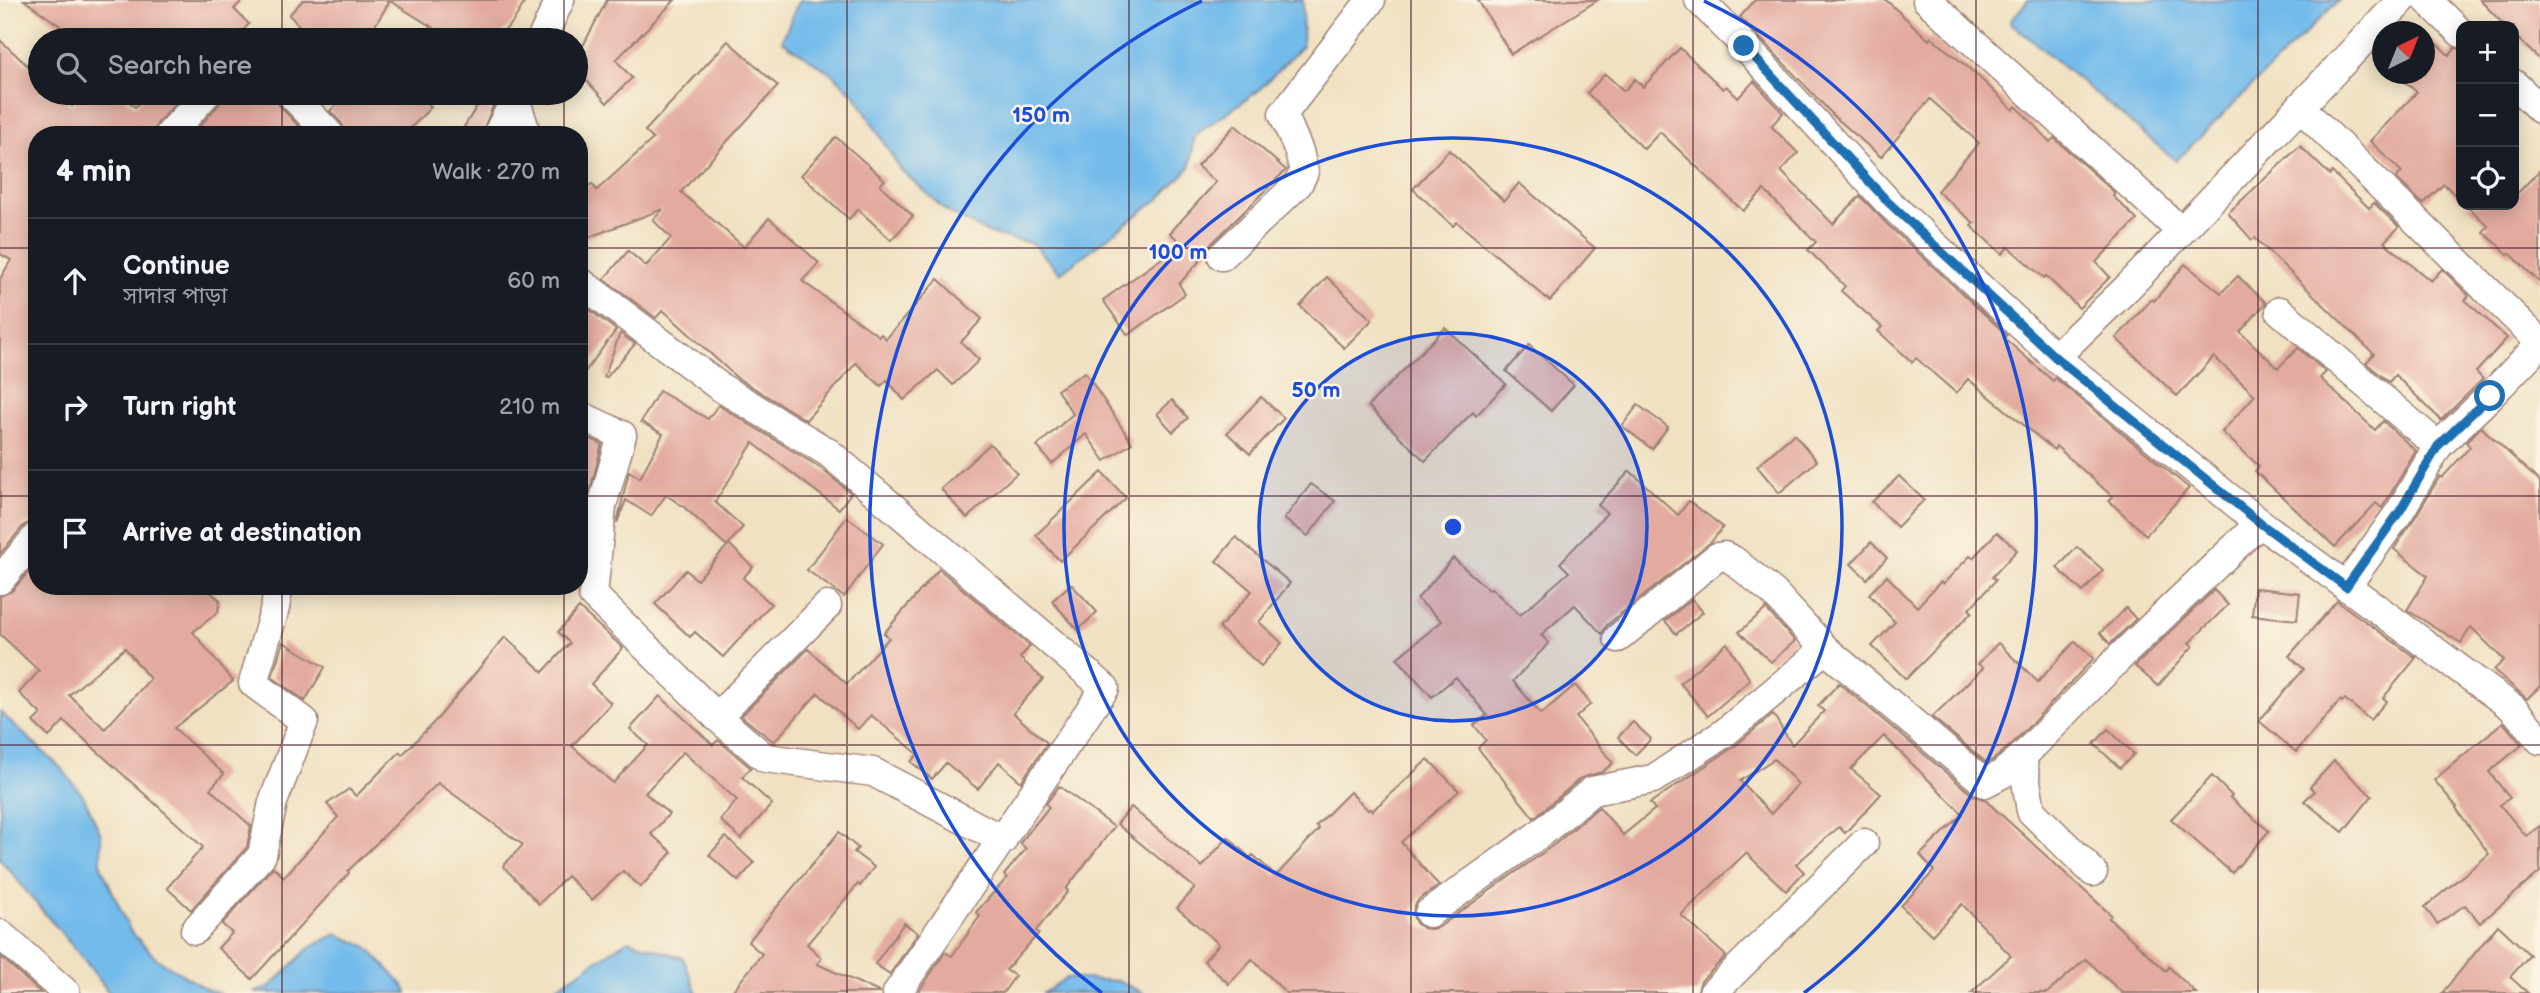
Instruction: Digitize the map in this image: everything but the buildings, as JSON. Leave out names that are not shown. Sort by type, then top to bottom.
[{"type":"street","points":[[546,28],[559,0]]},
{"type":"street","points":[[1222,256],[1298,184],[1304,172],[1299,151],[1283,114],[1371,0]]},
{"type":"street","points":[[1699,0],[1888,202],[2055,357],[2260,523],[2513,708],[2540,740]]},
{"type":"street","points":[[1927,0],[2181,231]]},
{"type":"street","points":[[2055,357],[2181,231],[2402,0]]},
{"type":"street","points":[[2427,0],[2456,28]]},
{"type":"street","points":[[2515,84],[2540,109]]},
{"type":"street","points":[[177,126],[196,105]]},
{"type":"street","points":[[301,105],[321,126]]},
{"type":"street","points":[[502,126],[512,105]]},
{"type":"street","points":[[520,105],[525,126]]},
{"type":"street","points":[[2300,107],[2540,343],[2438,446],[2400,511],[2346,587]]},
{"type":"street","points":[[588,288],[720,387],[829,453],[1105,688],[897,993]]},
{"type":"street","points":[[2280,311],[2438,446]]},
{"type":"street","points":[[588,419],[622,435],[602,506],[593,595],[718,718],[765,758],[873,772],[1003,840]]},
{"type":"street","points":[[1618,638],[1717,557],[1724,556],[1733,560],[1774,593],[1825,649],[1985,783],[2002,775],[2022,757],[2121,656],[2260,523]]},
{"type":"street","points":[[0,580],[28,547]]},
{"type":"street","points":[[195,930],[262,855],[273,802],[304,721],[253,682],[277,595]]},
{"type":"street","points":[[718,718],[827,606]]},
{"type":"street","points":[[1429,913],[1545,830],[1592,791],[1653,779],[1723,734],[1825,649]]},
{"type":"street","points":[[2022,757],[2031,811],[2093,872]]},
{"type":"street","points":[[1713,993],[1864,843]]},
{"type":"street","points":[[0,934],[66,993]]},
{"type":"water","points":[[799,0],[1303,0],[1302,46],[1258,91],[1195,135],[1190,167],[1160,198],[1060,273],[1033,244],[988,233],[946,211],[900,169],[855,95],[831,73],[782,41]]},
{"type":"water","points":[[2028,0],[2339,0],[2176,161],[2010,22]]},
{"type":"water","points":[[0,712],[62,769],[84,797],[101,835],[101,866],[130,931],[156,958],[206,989],[221,993],[109,993],[0,860]]},
{"type":"water","points":[[336,934],[366,946],[404,986],[407,993],[253,993],[270,987],[309,948]]},
{"type":"water","points":[[628,940],[683,958],[697,993],[548,993]]},
{"type":"water","points":[[1066,978],[1118,981],[1144,993],[1044,993]]},
{"type":"route","points":[[1744,46],[1888,202],[2055,357],[2260,523],[2346,587],[2400,511],[2438,446],[2490,396]]}]
